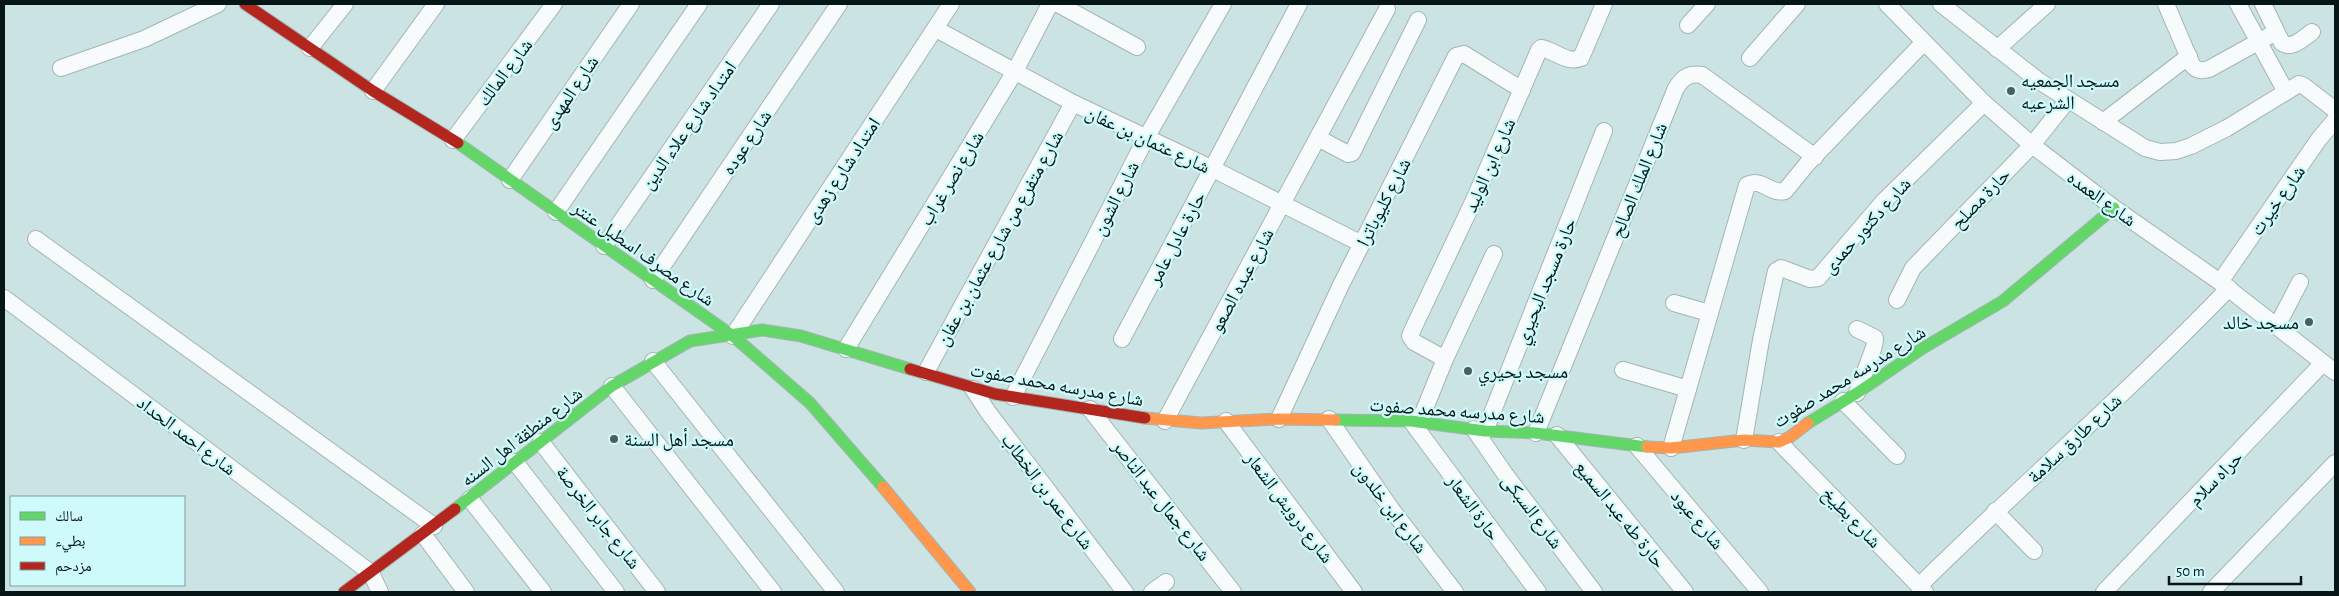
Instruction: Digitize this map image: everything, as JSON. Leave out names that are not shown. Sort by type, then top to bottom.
[{"type":"street","points":[[61,68],[144,38],[218,4]]},
{"type":"street","name":"شارع مصرف اسطبل عنتر","points":[[245,4],[373,91],[453,140],[733,336],[810,403],[843,439],[970,592]]},
{"type":"street","points":[[310,48],[345,4]]},
{"type":"street","points":[[373,91],[436,4]]},
{"type":"street","name":"شارع المالك","points":[[453,140],[554,4]]},
{"type":"street","name":"شارع المهدى","points":[[510,180],[631,4]]},
{"type":"street","points":[[556,212],[700,4]]},
{"type":"street","name":"امتداد شارع علاء الدين","points":[[604,246],[772,4]]},
{"type":"street","name":"شارع عوده","points":[[653,280],[839,4]]},
{"type":"street","name":"امتداد شارع زهدى","points":[[733,336],[951,4]]},
{"type":"street","name":"شارع نصر غراب","points":[[846,349],[1014,73],[1050,4]]},
{"type":"street","points":[[1058,4],[1137,47]]},
{"type":"street","name":"حارة عادل عامر","points":[[1122,339],[1299,4]]},
{"type":"street","name":"شارع ابن الوليد","points":[[1444,359],[1414,342],[1410,336],[1477,194],[1541,48],[1569,60],[1575,61],[1581,58],[1604,4]]},
{"type":"street","points":[[1688,25],[1707,4]]},
{"type":"street","points":[[1750,58],[1797,4]]},
{"type":"street","points":[[1941,4],[1997,49],[2068,100],[2145,148],[2160,152],[2176,151],[2228,128],[2286,92],[2302,85],[2335,110]]},
{"type":"street","points":[[2166,4],[2196,70],[2202,71],[2276,32]]},
{"type":"street","points":[[2238,4],[2286,92]]},
{"type":"street","points":[[2263,4],[2282,43],[2286,46],[2291,46],[2312,32]]},
{"type":"street","name":"شارع الشون","points":[[1013,397],[1146,138],[1221,5]]},
{"type":"street","name":"شارع العمده","points":[[1890,5],[1984,103],[2032,145],[2114,208],[2225,285],[2329,368]]},
{"type":"street","points":[[1997,49],[2043,5]]},
{"type":"street","name":"شارع عبده الصعو","points":[[1165,422],[1387,9]]},
{"type":"street","points":[[1318,138],[1348,154],[1352,153],[1418,20]]},
{"type":"street","name":"شارع عثمان بن عفان","points":[[936,29],[1014,73],[1073,103],[1213,169],[1362,244]]},
{"type":"street","points":[[1671,448],[1747,185],[1753,182],[1760,182],[1775,191],[1785,191],[1924,42]]},
{"type":"street","name":"شارع كليوباترا","points":[[1279,419],[1318,331],[1456,56],[1464,54],[1522,90]]},
{"type":"street","points":[[2103,122],[2189,56]]},
{"type":"street","name":"شارع الملك الصالح","points":[[1536,433],[1672,97],[1682,79],[1691,73],[1702,75],[1815,157]]},
{"type":"street","name":"حارة مصلح","points":[[1897,300],[1913,268],[2032,145],[2068,100]]},
{"type":"street","name":"شارع متفرع من شارع عثمان بن عفان","points":[[926,372],[1073,103]]},
{"type":"street","name":"شارع دكتور حمدى","points":[[1744,440],[1760,340],[1776,271],[1781,268],[1810,279],[1818,278],[1883,202],[1984,103]]},
{"type":"street","name":"شارع خيرت","points":[[2225,285],[2319,139],[2335,120]]},
{"type":"street","name":"حارة مسجد البحيري","points":[[1479,430],[1604,131]]},
{"type":"street","name":"شارع مدرسه محمد صفوت","points":[[733,336],[762,330],[801,336],[926,372],[973,389],[1165,422],[1279,419],[1415,422],[1671,448],[1744,440],[1779,442],[1790,437],[1813,419],[1850,397],[1923,348],[2003,301],[2114,208]]},
{"type":"street","points":[[36,239],[429,530],[466,592]]},
{"type":"street","points":[[1415,422],[1494,254]]},
{"type":"street","points":[[2277,326],[2300,282]]},
{"type":"street","name":"شارع طارق سلامة","points":[[1922,589],[1995,511],[2153,365],[2225,285]]},
{"type":"street","name":"شارع احمد الحداد","points":[[4,298],[371,573]]},
{"type":"street","points":[[1674,303],[1709,313]]},
{"type":"street","points":[[1857,329],[1875,338],[1876,344],[1850,397],[1897,456]]},
{"type":"street","name":"شارع منطقة اهل السنه","points":[[344,592],[470,499],[612,386],[690,341],[733,336]]},
{"type":"street","points":[[653,361],[836,592]]},
{"type":"street","name":"حراه سلام","points":[[2104,592],[2329,368]]},
{"type":"street","points":[[1623,370],[1688,389]]},
{"type":"street","points":[[612,386],[773,592]]},
{"type":"street","name":"شارع عمر بن الخطاب","points":[[973,389],[988,412],[1125,592]]},
{"type":"street","name":"شارع جمال عبد الناصر","points":[[1090,409],[1233,592]]},
{"type":"street","name":"شارع ابن خلدون","points":[[1329,419],[1392,510],[1456,592]]},
{"type":"street","name":"شارع درويش الشعار","points":[[1226,421],[1354,592]]},
{"type":"street","name":"حارة الشعار","points":[[1415,422],[1538,592]]},
{"type":"street","name":"شارع السبكى","points":[[1479,430],[1505,474],[1594,592]]},
{"type":"street","name":"حارة طه عبد السميع","points":[[1557,436],[1685,592]]},
{"type":"street","name":"شارع جابر الخرصة","points":[[541,442],[657,592]]},
{"type":"street","name":"شارع بطيخ","points":[[1779,442],[1922,589]]},
{"type":"street","name":"شارع عبود","points":[[1637,446],[1760,592]]},
{"type":"street","points":[[515,462],[616,592]]},
{"type":"street","points":[[2211,592],[2335,463]]},
{"type":"street","points":[[470,499],[543,592]]},
{"type":"street","points":[[1995,511],[2034,552]]},
{"type":"street","points":[[371,573],[380,592]]},
{"type":"street","points":[[1152,592],[1166,582]]},
{"type":"traffic: fast","points":[[458,143],[733,336],[810,403],[883,487]]},
{"type":"traffic: fast","points":[[1808,423],[1857,393],[1923,348],[2003,301],[2114,208]]},
{"type":"traffic: fast","points":[[455,509],[612,386],[690,341],[762,330],[801,336],[910,369]]},
{"type":"traffic: fast","points":[[1335,420],[1411,421],[1485,431],[1536,433],[1647,447]]},
{"type":"traffic: slow","points":[[1145,418],[1201,423],[1279,419],[1335,420]]},
{"type":"traffic: slow","points":[[1647,447],[1671,448],[1744,440],[1779,442],[1790,437],[1808,423]]},
{"type":"traffic: slow","points":[[883,487],[970,592]]},
{"type":"traffic: jam","points":[[245,4],[373,91],[458,143]]},
{"type":"traffic: jam","points":[[910,369],[995,394],[1145,418]]},
{"type":"traffic: jam","points":[[344,592],[455,509]]},
{"type":"place","name":"مسجد الجمعيه الشرعيه","points":[[2011,91]]},
{"type":"place","name":"مسجد خالد","points":[[2309,322]]},
{"type":"place","name":"مسجد بحيري","points":[[1468,371]]},
{"type":"place","name":"مسجد أهل السنة","points":[[614,439]]}]
